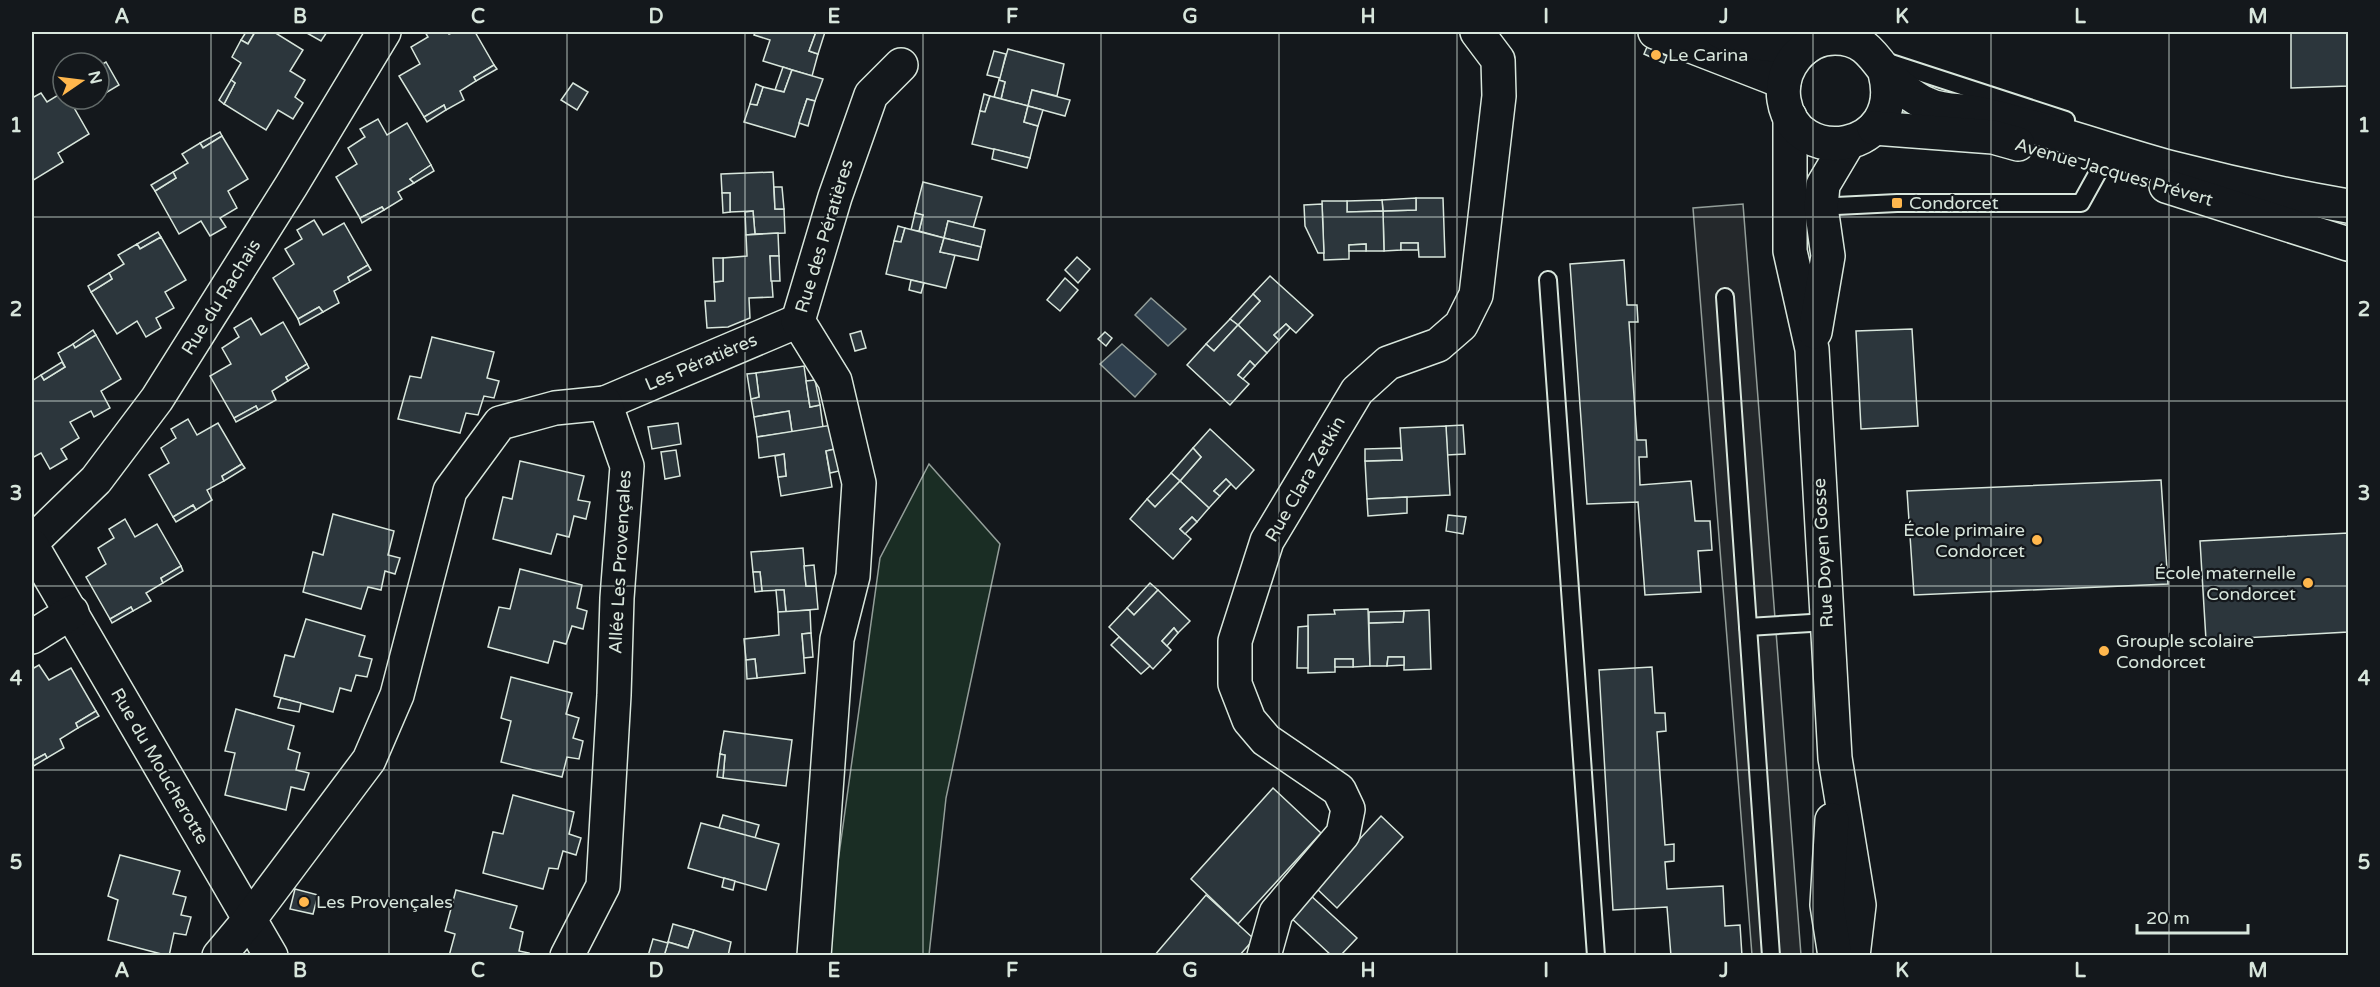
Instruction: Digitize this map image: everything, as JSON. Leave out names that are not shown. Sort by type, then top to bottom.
[{"type":"street","name":"Rue du Rachais","points":[[32,544],[96,480],[157,399],[291,186],[384,32]]},
{"type":"street","points":[[1655,32],[1784,82]]},
{"type":"street","points":[[1721,32],[1741,41],[1804,49]]},
{"type":"street","name":"Rue Clara Zetkin","points":[[1263,956],[1276,913],[1343,834],[1348,809],[1340,790],[1266,740],[1249,720],[1235,684],[1235,641],[1267,541],[1358,391],[1388,363],[1438,345],[1461,325],[1476,295],[1499,96],[1498,60],[1479,33]]},
{"type":"street","points":[[1833,35],[1865,47],[1882,65],[1889,87],[1888,102],[1883,116],[1861,136],[1831,144],[1815,140],[1800,130],[1790,117],[1784,100],[1784,82],[1791,64],[1804,49],[1833,35]]},
{"type":"street","name":"Rue des Pératières","points":[[814,956],[837,639],[853,576],[859,483],[835,381],[798,321],[835,197],[871,95],[901,65]]},
{"type":"street","name":"Avenue Jacques Prévert","points":[[1882,65],[1926,104],[1949,111],[1973,112],[2349,244]]},
{"type":"street","name":"Rue Doyen Gosse","points":[[1790,117],[1788,205],[1790,251],[1812,349],[1835,758],[1859,904],[1853,956]]},
{"type":"street","name":"Avenue Jacques Prévert","points":[[1861,136],[1993,137],[2172,168],[2349,206]]},
{"type":"street","name":"Rue Doyen Gosse","points":[[1812,349],[1828,256],[1821,207],[1823,184],[1861,136]]},
{"type":"street","name":"Les Pératières","points":[[605,403],[798,321]]},
{"type":"street","points":[[219,956],[249,920],[369,760],[396,695],[450,491],[500,423],[555,408],[605,403]]},
{"type":"street","name":"Allée Les Provençales","points":[[567,956],[603,886],[617,598],[627,466],[605,403]]},
{"type":"street","name":"Rue du Moucherotte","points":[[32,544],[142,739],[249,920]]},
{"type":"street","points":[[32,637],[72,612]]},
{"type":"street","name":"Rue Doyen Gosse","points":[[1835,758],[1827,905],[1835,956]]},
{"type":"street","points":[[249,920],[271,956]]},
{"type":"lane","points":[[1882,65],[2021,105],[2256,187]]},
{"type":"lane","points":[[1788,205],[1821,207],[1897,203],[2081,203],[2105,157]]},
{"type":"lane","points":[[1548,280],[1596,956]]},
{"type":"lane","points":[[1725,297],[1772,956]]},
{"type":"lane","points":[[1749,627],[1827,622]]},
{"type":"green space","points":[[929,464],[1000,544],[946,798],[929,955],[825,956],[880,558]]},
{"type":"shaded area","points":[[1743,204],[1801,955],[1752,955],[1693,208]]},
{"type":"water","points":[[1151,298],[1186,329],[1168,346],[1135,315]]},
{"type":"water","points":[[1122,344],[1156,374],[1135,397],[1100,364]]},
{"type":"building","points":[[246,32],[255,32],[248,44],[241,40]]},
{"type":"building","points":[[255,32],[274,32],[303,50],[290,71],[305,80],[295,97],[303,103],[293,119],[278,110],[266,130],[224,104],[235,83],[231,80],[241,63],[232,57],[241,40],[248,44]]},
{"type":"building","points":[[305,32],[327,32],[321,41]]},
{"type":"building","points":[[425,32],[447,32],[449,34],[475,32],[494,65],[474,77],[476,81],[460,91],[464,100],[446,110],[444,105],[424,117],[399,76],[420,64],[411,47],[428,37]]},
{"type":"building","points":[[755,32],[816,32],[809,51],[818,54],[812,76],[763,61],[770,40],[754,35]]},
{"type":"building","points":[[816,32],[825,32],[818,54],[809,51]]},
{"type":"building","points":[[2291,32],[2348,32],[2348,86],[2291,88]]},
{"type":"building","name":"Le Carina","points":[[1647,47],[1667,56],[1664,63],[1644,54]]},
{"type":"building","points":[[1008,49],[1064,64],[1057,96],[1032,90],[1028,106],[1001,99],[1005,82],[999,80]]},
{"type":"building","points":[[994,51],[1006,54],[1000,78],[987,75]]},
{"type":"building","points":[[494,65],[497,69],[476,81],[474,77]]},
{"type":"building","points":[[783,67],[792,70],[784,92],[775,90]]},
{"type":"building","points":[[792,70],[823,79],[815,101],[807,99],[795,137],[744,122],[750,104],[757,105],[763,87],[784,92]]},
{"type":"building","points":[[111,71],[119,85],[111,90]]},
{"type":"building","points":[[231,80],[235,83],[224,104],[219,100]]},
{"type":"building","points":[[999,80],[1005,82],[1001,99],[994,97]]},
{"type":"building","points":[[573,83],[588,92],[577,110],[561,100]]},
{"type":"building","points":[[756,84],[763,87],[757,105],[750,104]]},
{"type":"building","points":[[1032,90],[1070,100],[1065,116],[1028,106]]},
{"type":"building","points":[[41,93],[47,102],[51,100],[51,111],[76,111],[89,134],[58,153],[63,162],[32,181],[32,98]]},
{"type":"building","points":[[984,94],[990,96],[985,112],[980,111]]},
{"type":"building","points":[[990,96],[1028,106],[1024,122],[1038,126],[1030,158],[972,144],[980,111],[985,112]]},
{"type":"building","points":[[807,99],[815,101],[808,126],[799,123]]},
{"type":"building","points":[[444,105],[446,110],[427,122],[424,117]]},
{"type":"building","points":[[1028,106],[1043,110],[1038,126],[1024,122]]},
{"type":"building","points":[[378,119],[387,135],[407,123],[431,165],[410,179],[414,183],[398,192],[402,199],[384,210],[382,207],[360,218],[336,177],[357,164],[348,148],[365,137],[360,129]]},
{"type":"building","points":[[220,132],[222,136],[203,148],[200,143]]},
{"type":"building","points":[[222,136],[248,179],[228,191],[237,208],[220,218],[226,227],[210,236],[201,221],[179,234],[155,191],[176,178],[173,172],[188,163],[182,154],[200,143],[203,148]]},
{"type":"building","points":[[994,149],[1030,158],[1027,168],[992,159]]},
{"type":"building","points":[[431,165],[434,171],[414,183],[410,179]]},
{"type":"building","points":[[173,172],[176,178],[155,191],[151,185]]},
{"type":"building","points":[[773,172],[775,209],[784,209],[785,233],[755,234],[753,211],[730,212],[730,193],[722,193],[721,174]]},
{"type":"building","points":[[923,182],[982,197],[973,228],[948,221],[944,238],[919,231],[923,215],[915,213]]},
{"type":"building","points":[[774,187],[782,187],[784,209],[775,209]]},
{"type":"building","points":[[722,193],[730,193],[730,212],[723,213]]},
{"type":"building","points":[[1416,198],[1443,198],[1445,257],[1419,257],[1418,243],[1401,243],[1401,250],[1384,251],[1383,211],[1416,210]]},
{"type":"building","points":[[1416,198],[1416,210],[1383,211],[1382,200]]},
{"type":"building","points":[[1382,200],[1383,211],[1347,212],[1347,201]]},
{"type":"building","points":[[1322,201],[1347,201],[1347,212],[1383,211],[1384,251],[1366,251],[1366,244],[1349,245],[1349,259],[1324,260]]},
{"type":"building","points":[[1322,204],[1324,253],[1318,253],[1305,226],[1304,205]]},
{"type":"building","points":[[382,207],[384,210],[362,223],[360,218]]},
{"type":"building","points":[[753,211],[755,234],[746,235],[745,212]]},
{"type":"building","points":[[915,213],[923,215],[919,231],[911,230]]},
{"type":"building","points":[[314,220],[323,235],[344,223],[368,265],[348,277],[350,282],[334,291],[339,303],[323,312],[319,307],[298,319],[273,278],[294,264],[285,249],[302,239],[297,230]]},
{"type":"building","points":[[948,221],[985,230],[981,247],[944,238]]},
{"type":"building","points":[[898,226],[905,228],[901,242],[894,241]]},
{"type":"building","points":[[905,228],[944,238],[940,252],[955,255],[946,288],[886,274],[894,241],[901,242]]},
{"type":"building","points":[[158,232],[161,237],[140,249],[137,244]]},
{"type":"building","points":[[778,233],[779,256],[770,256],[773,297],[749,298],[750,318],[728,327],[707,328],[705,301],[715,301],[714,282],[723,281],[723,258],[747,256],[746,235]]},
{"type":"building","points":[[161,237],[186,280],[165,292],[174,308],[156,318],[161,328],[146,337],[137,321],[117,334],[91,292],[112,279],[109,273],[124,264],[118,255],[137,244],[140,249]]},
{"type":"building","points":[[944,238],[981,247],[978,260],[940,252]]},
{"type":"building","points":[[1401,243],[1418,243],[1418,250],[1401,250]]},
{"type":"building","points":[[1366,244],[1366,251],[1349,251],[1349,245]]},
{"type":"building","points":[[770,256],[779,256],[780,281],[771,281]]},
{"type":"building","points":[[1077,257],[1090,269],[1078,283],[1065,270]]},
{"type":"building","points":[[713,258],[723,258],[723,281],[714,282]]},
{"type":"building","points":[[1624,260],[1627,305],[1637,305],[1638,322],[1629,322],[1637,440],[1646,440],[1647,457],[1639,457],[1640,485],[1691,481],[1695,521],[1710,521],[1712,550],[1698,551],[1701,592],[1645,595],[1638,502],[1587,504],[1570,264]]},
{"type":"building","points":[[368,265],[371,270],[350,282],[348,277]]},
{"type":"building","points":[[109,273],[112,279],[91,292],[88,286]]},
{"type":"building","points":[[1270,276],[1313,315],[1296,333],[1286,324],[1274,335],[1279,340],[1267,353],[1238,325],[1260,301],[1253,294]]},
{"type":"building","points":[[1065,278],[1078,290],[1060,311],[1047,300]]},
{"type":"building","points":[[911,280],[924,283],[921,293],[909,290]]},
{"type":"building","points":[[1253,294],[1260,301],[1238,325],[1230,319]]},
{"type":"building","points":[[319,307],[323,312],[300,325],[298,319]]},
{"type":"building","points":[[251,318],[261,335],[283,322],[307,364],[286,377],[288,381],[272,391],[276,400],[258,410],[256,406],[234,418],[210,376],[231,364],[222,348],[239,337],[234,328]]},
{"type":"building","points":[[1230,319],[1238,325],[1214,351],[1206,344]]},
{"type":"building","points":[[1286,324],[1290,328],[1279,340],[1274,335]]},
{"type":"building","points":[[1238,325],[1267,353],[1255,366],[1250,361],[1238,375],[1249,384],[1230,405],[1187,365],[1206,344],[1214,351]]},
{"type":"building","points":[[1912,329],[1918,426],[1861,429],[1856,331]]},
{"type":"building","points":[[93,330],[96,335],[75,348],[73,344]]},
{"type":"building","points":[[861,331],[866,348],[855,351],[850,334]]},
{"type":"building","points":[[1105,332],[1112,338],[1106,346],[1098,339]]},
{"type":"building","points":[[96,335],[121,379],[101,391],[110,408],[94,417],[91,411],[70,422],[79,438],[61,449],[67,459],[50,469],[41,453],[32,458],[32,381],[41,375],[44,380],[65,367],[58,353],[73,344],[75,348]]},
{"type":"building","points":[[432,337],[494,352],[487,378],[499,381],[494,398],[484,396],[478,415],[466,413],[460,433],[398,419],[410,376],[421,378]]},
{"type":"building","points":[[1250,361],[1255,366],[1243,379],[1238,375]]},
{"type":"building","points":[[62,362],[65,367],[44,380],[41,375]]},
{"type":"building","points":[[307,364],[309,368],[288,381],[286,377]]},
{"type":"building","points":[[804,366],[810,407],[820,405],[823,427],[792,432],[789,411],[754,417],[751,399],[759,397],[756,373]]},
{"type":"building","points":[[756,373],[759,397],[751,399],[747,374]]},
{"type":"building","points":[[815,380],[820,405],[810,407],[806,381]]},
{"type":"building","points":[[256,406],[258,410],[236,422],[234,418]]},
{"type":"building","points":[[789,411],[792,432],[757,437],[754,417]]},
{"type":"building","points":[[188,419],[197,435],[218,423],[242,464],[222,476],[224,481],[207,490],[212,500],[196,510],[193,505],[173,517],[149,475],[169,463],[161,448],[176,438],[171,429]]},
{"type":"building","points":[[678,423],[681,444],[652,449],[648,427]]},
{"type":"building","points":[[832,425],[835,449],[826,451],[832,487],[781,496],[778,477],[786,476],[784,454],[759,458],[757,437]]},
{"type":"building","points":[[1463,425],[1465,454],[1447,455],[1446,426]]},
{"type":"building","points":[[1446,426],[1450,495],[1367,499],[1365,461],[1402,460],[1400,428]]},
{"type":"building","points":[[1210,429],[1254,470],[1236,489],[1226,479],[1214,491],[1220,496],[1209,508],[1180,481],[1201,457],[1193,448]]},
{"type":"building","points":[[1193,448],[1201,457],[1180,481],[1171,473]]},
{"type":"building","points":[[1401,448],[1402,460],[1365,461],[1365,449]]},
{"type":"building","points":[[835,449],[839,471],[830,473],[826,451]]},
{"type":"building","points":[[676,450],[680,476],[665,479],[661,452]]},
{"type":"building","points":[[784,454],[786,476],[778,477],[775,456]]},
{"type":"building","points":[[520,461],[584,476],[578,500],[590,502],[586,519],[574,516],[569,537],[557,534],[551,554],[493,539],[503,497],[512,499]]},
{"type":"building","points":[[242,464],[245,468],[224,481],[222,476]]},
{"type":"building","points":[[1171,473],[1180,481],[1155,507],[1147,499]]},
{"type":"building","points":[[1226,479],[1231,484],[1220,496],[1214,491]]},
{"type":"building","points":[[2161,480],[2168,584],[1914,595],[1907,491]]},
{"type":"building","points":[[1180,481],[1209,508],[1197,522],[1192,517],[1180,529],[1191,539],[1173,559],[1130,519],[1147,499],[1155,507]]},
{"type":"building","points":[[1407,497],[1407,513],[1368,516],[1367,499]]},
{"type":"building","points":[[193,505],[196,510],[176,522],[173,517]]},
{"type":"building","points":[[333,514],[394,531],[388,555],[400,558],[395,574],[385,571],[381,590],[368,587],[361,609],[303,592],[313,552],[323,555]]},
{"type":"building","points":[[1448,515],[1466,517],[1463,534],[1446,531]]},
{"type":"building","points":[[1192,517],[1197,522],[1185,534],[1180,529]]},
{"type":"building","points":[[125,519],[135,537],[157,524],[181,566],[161,578],[163,583],[146,593],[151,601],[133,611],[131,607],[110,619],[86,577],[106,564],[98,548],[114,538],[109,529]]},
{"type":"building","points":[[2348,533],[2348,632],[2206,640],[2200,541]]},
{"type":"building","points":[[803,548],[806,586],[816,586],[818,609],[786,612],[784,590],[762,591],[760,572],[753,572],[751,552]]},
{"type":"building","points":[[814,565],[816,586],[806,586],[804,566]]},
{"type":"building","points":[[181,566],[183,571],[163,583],[161,578]]},
{"type":"building","points":[[520,569],[582,585],[577,608],[587,611],[583,629],[572,626],[566,644],[554,641],[548,663],[488,647],[499,607],[510,609]]},
{"type":"building","points":[[753,572],[760,572],[762,591],[755,592]]},
{"type":"building","points":[[1150,583],[1158,590],[1134,615],[1127,608]]},
{"type":"building","points":[[776,590],[784,590],[786,612],[778,612]]},
{"type":"building","points":[[1158,590],[1190,621],[1178,633],[1174,628],[1162,641],[1171,650],[1153,669],[1109,627],[1127,608],[1134,615]]},
{"type":"building","points":[[131,607],[133,611],[112,623],[110,619]]},
{"type":"building","points":[[1368,609],[1370,666],[1353,667],[1353,659],[1335,659],[1335,672],[1308,673],[1308,615],[1335,614],[1334,610]]},
{"type":"building","points":[[810,610],[811,633],[802,634],[805,673],[757,678],[755,659],[746,660],[744,639],[779,635],[778,612]]},
{"type":"building","points":[[1429,610],[1431,669],[1404,670],[1404,657],[1388,657],[1387,666],[1370,666],[1369,623],[1403,622],[1404,611]]},
{"type":"building","points":[[1404,611],[1403,622],[1369,623],[1369,612]]},
{"type":"building","points":[[306,619],[365,636],[359,656],[372,659],[367,677],[356,675],[351,691],[340,688],[333,712],[274,696],[285,655],[294,657]]},
{"type":"building","points":[[1308,626],[1308,668],[1297,668],[1298,627]]},
{"type":"building","points":[[1174,628],[1178,633],[1167,646],[1162,641]]},
{"type":"building","points":[[811,633],[813,657],[804,658],[802,634]]},
{"type":"building","points":[[1119,637],[1150,666],[1141,674],[1111,645]]},
{"type":"building","points":[[1388,657],[1404,657],[1404,665],[1387,666]]},
{"type":"building","points":[[755,659],[757,678],[747,679],[746,660]]},
{"type":"building","points":[[1335,659],[1353,659],[1353,667],[1335,667]]},
{"type":"building","points":[[39,665],[49,680],[71,668],[96,711],[76,723],[78,728],[60,739],[64,748],[47,758],[45,754],[32,761],[32,669]]},
{"type":"building","points":[[1652,667],[1655,713],[1665,713],[1666,731],[1657,732],[1665,845],[1674,844],[1674,861],[1665,862],[1667,889],[1723,886],[1725,926],[1740,925],[1742,956],[1671,956],[1667,907],[1613,910],[1599,670]]},
{"type":"building","points":[[511,677],[572,693],[566,714],[579,718],[573,738],[583,741],[579,759],[567,757],[562,777],[501,762],[511,721],[501,718]]},
{"type":"building","points":[[281,698],[301,703],[299,712],[278,708]]},
{"type":"building","points":[[236,709],[294,726],[288,749],[300,753],[296,770],[309,773],[304,790],[291,787],[286,810],[225,795],[235,753],[225,751]]},
{"type":"building","points":[[96,711],[99,716],[78,728],[76,723]]},
{"type":"building","points":[[724,731],[792,740],[786,786],[723,778],[725,755],[720,754]]},
{"type":"building","points":[[45,754],[47,758],[32,767],[32,761]]},
{"type":"building","points":[[720,754],[725,755],[723,778],[717,777]]},
{"type":"building","points":[[1273,788],[1321,833],[1238,924],[1191,879]]},
{"type":"building","points":[[513,795],[574,812],[569,834],[581,838],[576,855],[563,851],[558,869],[549,868],[543,889],[483,873],[493,832],[503,834]]},
{"type":"building","points":[[723,815],[759,825],[755,838],[719,828]]},
{"type":"building","points":[[1381,816],[1403,837],[1337,908],[1315,887]]},
{"type":"building","points":[[701,823],[779,844],[766,890],[688,868]]},
{"type":"building","points":[[120,855],[180,871],[173,894],[186,897],[181,915],[191,917],[186,935],[174,933],[169,956],[108,940],[118,900],[108,896]]},
{"type":"building","points":[[724,878],[735,881],[733,890],[722,887]]},
{"type":"building","name":"Les Provençales","points":[[295,889],[318,895],[313,914],[290,909]]},
{"type":"building","points":[[456,890],[517,906],[510,928],[523,932],[519,951],[529,953],[528,956],[449,956],[455,934],[445,931]]},
{"type":"building","points":[[1309,894],[1357,938],[1340,956],[1332,956],[1289,916]]},
{"type":"building","points":[[1206,895],[1254,939],[1239,956],[1154,956]]},
{"type":"building","points":[[673,924],[694,930],[688,948],[668,942]]},
{"type":"building","points":[[694,930],[731,942],[728,956],[664,956],[668,942],[688,948]]},
{"type":"building","points":[[653,939],[668,943],[664,956],[648,956]]},
{"type":"place","name":"Le Carina","points":[[1656,55]]},
{"type":"place","name":"Condorcet","points":[[1897,203]]},
{"type":"place","name":"École primaire Condorcet","points":[[2037,540]]},
{"type":"place","name":"École maternelle Condorcet","points":[[2308,583]]},
{"type":"place","name":"Grouple scolaire Condorcet","points":[[2104,651]]},
{"type":"place","name":"Les Provençales","points":[[304,902]]}]
